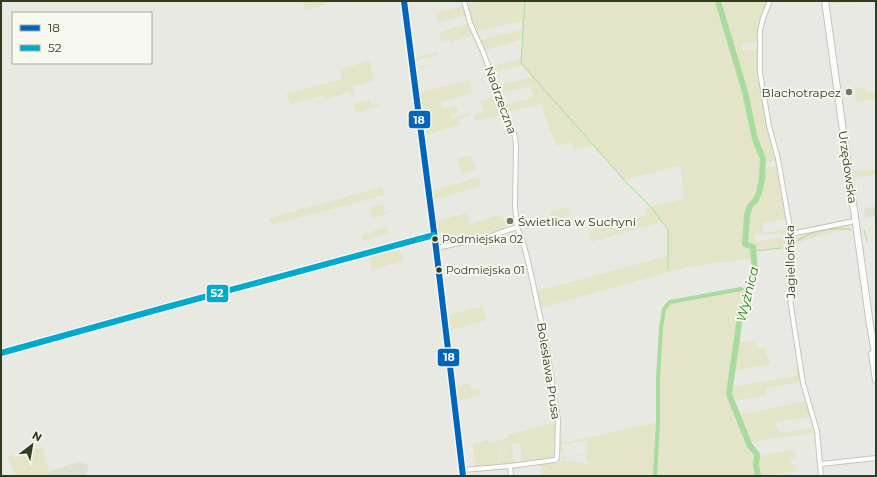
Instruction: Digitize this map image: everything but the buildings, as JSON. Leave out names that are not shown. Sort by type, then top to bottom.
[{"type":"street","points":[[404,1],[463,473]]},
{"type":"street","name":"Nadrzeczna","points":[[464,1],[470,23],[483,52],[515,137],[515,206],[517,227],[525,248],[538,308]]},
{"type":"street","name":"Jagiellońska","points":[[770,1],[763,18],[760,31],[761,83],[769,126],[778,159],[791,234],[791,306],[803,383],[817,431],[821,476]]},
{"type":"street","name":"Urzędowska","points":[[825,1],[855,221],[876,358]]},
{"type":"street","points":[[791,234],[855,221]]},
{"type":"street","points":[[436,248],[488,237],[517,227]]},
{"type":"street","points":[[1,353],[434,235]]},
{"type":"street","name":"Bolesława Prusa","points":[[463,473],[557,458],[558,420],[546,344],[538,308]]},
{"type":"street","name":"Urzędowska","points":[[871,332],[876,380]]},
{"type":"street","points":[[821,464],[876,458]]},
{"type":"street","points":[[510,466],[511,476]]},
{"type":"shaded area","points":[[876,207],[876,216],[865,217],[864,208]]},
{"type":"shaded area","points":[[77,462],[89,465],[86,476],[50,476],[49,472]]},
{"type":"green space","points":[[303,1],[325,1],[326,5],[305,10]]},
{"type":"green space","points":[[463,1],[466,15],[438,23],[436,13],[463,6]]},
{"type":"green space","points":[[482,1],[769,1],[760,23],[758,42],[742,44],[743,50],[758,50],[759,78],[778,160],[764,162],[764,168],[779,166],[788,219],[763,223],[764,233],[787,229],[789,232],[781,234],[754,235],[756,242],[787,236],[790,238],[790,246],[755,250],[756,258],[687,267],[540,308],[537,291],[668,256],[668,230],[662,222],[591,242],[588,231],[647,215],[646,208],[683,199],[681,165],[624,180],[593,145],[574,150],[571,142],[556,146],[541,104],[508,112],[504,105],[534,97],[530,86],[500,93],[496,86],[532,77],[522,65],[493,73],[491,67],[521,58],[523,39],[484,51],[480,40],[522,30],[522,21],[476,31],[466,5]]},
{"type":"green space","points":[[831,1],[869,1],[831,4]]},
{"type":"green space","points":[[466,17],[481,51],[473,35],[450,43],[449,39],[441,42],[439,32],[467,24]]},
{"type":"green space","points":[[437,52],[438,55],[417,60],[417,66],[440,62],[416,69],[414,58]]},
{"type":"green space","points":[[369,60],[375,80],[353,87],[356,95],[350,97],[348,92],[326,99],[324,95],[291,104],[286,94],[342,79],[339,70]]},
{"type":"green space","points":[[489,77],[504,114],[475,121],[473,115],[484,112],[480,101],[496,96]]},
{"type":"green space","points":[[469,80],[473,93],[441,102],[443,109],[456,105],[458,113],[450,115],[451,118],[469,113],[470,116],[459,119],[460,125],[425,135],[419,93]]},
{"type":"green space","points":[[866,87],[867,93],[876,92],[876,100],[856,101],[855,88]]},
{"type":"green space","points":[[370,100],[372,105],[378,104],[379,106],[356,113],[353,104]]},
{"type":"green space","points":[[471,155],[476,169],[462,173],[457,159]]},
{"type":"green space","points":[[876,170],[876,175],[855,177],[854,171]]},
{"type":"green space","points":[[479,177],[481,186],[433,200],[431,191]]},
{"type":"green space","points":[[382,187],[385,195],[271,225],[269,218]]},
{"type":"green space","points":[[383,204],[385,212],[394,211],[372,219],[369,208]]},
{"type":"green space","points":[[568,207],[570,215],[552,220],[550,212]]},
{"type":"green space","points":[[467,213],[470,224],[500,215],[501,219],[504,218],[507,229],[488,236],[453,243],[453,237],[451,237],[451,234],[443,235],[442,232],[438,232],[436,229],[435,217],[437,216],[438,221]]},
{"type":"green space","points":[[849,219],[850,221],[793,232],[791,224],[793,230]]},
{"type":"green space","points":[[850,224],[851,231],[844,229],[793,244],[793,283],[791,283],[793,240],[807,233]]},
{"type":"green space","points":[[387,227],[390,233],[363,241],[361,235]]},
{"type":"green space","points":[[399,246],[403,261],[372,270],[368,254]]},
{"type":"green space","points":[[749,288],[739,318],[728,394],[748,443],[757,476],[656,476],[656,450],[655,476],[542,476],[540,464],[564,461],[588,465],[590,463],[587,462],[586,455],[566,457],[566,459],[560,457],[563,455],[564,457],[587,454],[586,440],[562,445],[563,452],[559,453],[559,440],[563,440],[563,443],[658,422],[658,379],[661,328],[664,309],[670,302]]},
{"type":"green space","points":[[437,298],[440,299],[444,333],[441,334]]},
{"type":"green space","points":[[482,306],[487,320],[448,331],[446,309],[448,308],[449,315]]},
{"type":"green space","points":[[756,340],[758,349],[765,348],[766,356],[768,356],[771,365],[733,370],[738,343]]},
{"type":"green space","points":[[796,368],[799,369],[802,382],[765,388],[766,395],[734,401],[730,394],[731,387],[797,376]]},
{"type":"green space","points":[[470,383],[472,391],[479,389],[481,395],[459,401],[463,434],[461,435],[455,386]]},
{"type":"green space","points":[[448,394],[452,395],[454,422],[452,423]]},
{"type":"green space","points":[[806,401],[810,417],[775,422],[779,433],[813,428],[814,433],[750,442],[739,415]]},
{"type":"green space","points":[[553,423],[556,426],[556,445],[552,446],[552,448],[555,448],[556,455],[554,458],[523,463],[520,443],[507,444],[501,442],[497,445],[499,455],[498,465],[464,467],[475,466],[473,444],[488,440],[489,443],[509,438],[508,435]]},
{"type":"green space","points":[[499,443],[507,445],[505,451],[500,455],[498,445]]},
{"type":"green space","points":[[508,444],[512,444],[514,463],[520,462],[521,458],[522,463],[500,465],[500,456],[506,452]]},
{"type":"green space","points":[[43,447],[50,476],[16,476],[7,457]]},
{"type":"green space","points":[[795,450],[796,457],[790,458],[791,465],[795,464],[796,471],[759,476],[757,452],[760,456]]},
{"type":"waterway","points":[[525,1],[521,63],[624,180],[651,207],[668,230],[668,269]]},
{"type":"waterway","name":"Wyżnica","points":[[718,1],[745,92],[755,139],[763,159],[762,179],[759,193],[755,201],[750,206],[747,215],[745,244],[753,247],[755,272],[740,317],[729,394],[749,444],[757,455],[756,465],[758,476]]},
{"type":"waterway","points":[[815,227],[843,221]]},
{"type":"waterway","points":[[793,244],[805,236],[820,231],[836,229],[851,230]]},
{"type":"waterway","points":[[864,230],[867,241]]},
{"type":"waterway","points":[[754,251],[790,247]]},
{"type":"waterway","name":"Wyżnica","points":[[745,289],[750,287]]},
{"type":"waterway","points":[[655,476],[658,422],[658,379],[661,328],[664,309],[670,302],[741,289]]},
{"type":"waterway","points":[[444,343],[446,357]]},
{"type":"waterway","points":[[446,361],[447,369]]},
{"type":"transit line","name":"18","points":[[404,1],[436,248],[463,476]]},
{"type":"transit line","name":"52","points":[[1,353],[434,235]]},
{"type":"place","name":"Blachotrapez","points":[[849,92]]},
{"type":"place","name":"Świetlica w Suchyni","points":[[510,221]]},
{"type":"place","name":"Podmiejska 02","points":[[435,239]]},
{"type":"place","name":"Podmiejska 01","points":[[439,270]]}]
